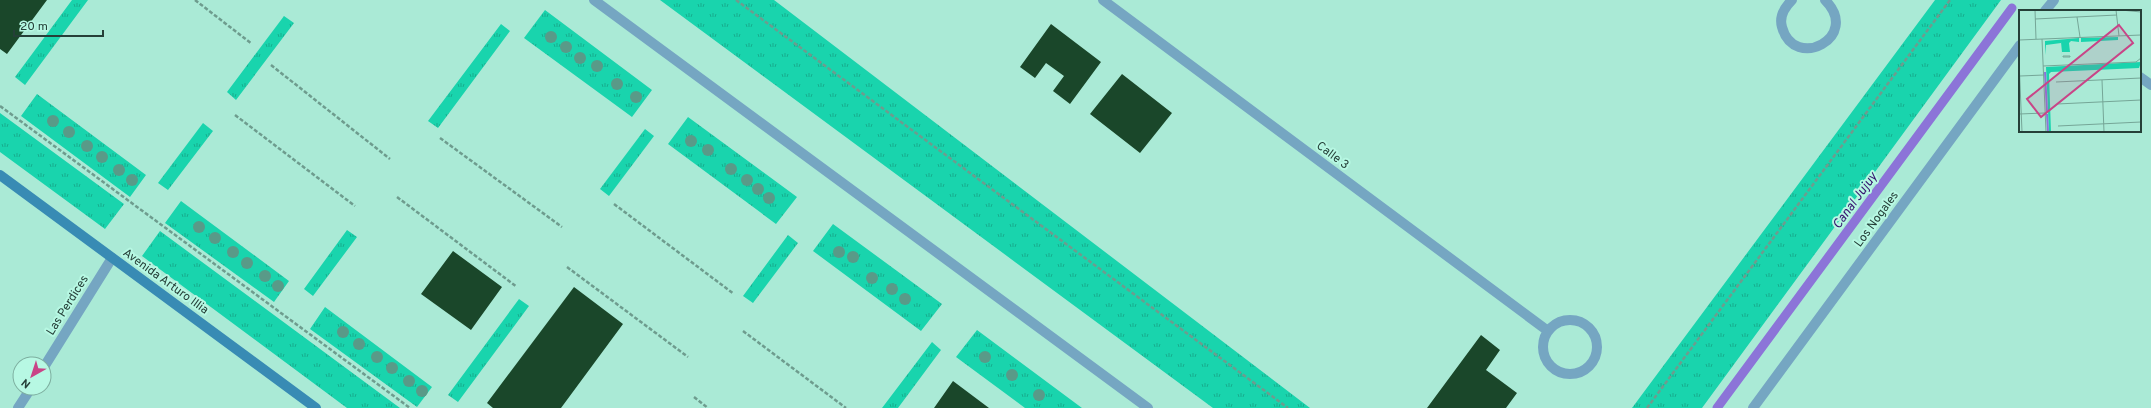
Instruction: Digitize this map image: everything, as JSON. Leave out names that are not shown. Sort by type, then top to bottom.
[{"type":"main road","name":"Avenida Arturo Illia","points":[[0,175],[316,408]]},
{"type":"street","points":[[594,0],[1148,408]]},
{"type":"street","name":"Calle 3","points":[[1103,0],[1548,331]]},
{"type":"street","points":[[1786,2],[1782,15],[1782,26],[1786,36],[1793,44],[1803,48],[1813,48],[1823,45],[1831,38],[1836,28],[1836,17],[1832,7],[1825,0]]},
{"type":"street","name":"Los Nogales","points":[[1752,408],[2019,47]]},
{"type":"street","points":[[2141,78],[2151,85]]},
{"type":"street","name":"Las Perdices","points":[[51,356],[112,258]]},
{"type":"street","points":[[1565,320],[1576,320],[1586,325],[1593,333],[1597,343],[1597,353],[1592,363],[1585,371],[1575,374],[1564,374],[1554,369],[1547,362],[1543,352],[1543,341],[1548,331],[1555,324],[1565,320]]},
{"type":"street","points":[[18,408],[26,396]]},
{"type":"path","points":[[195,0],[252,44]]},
{"type":"path","points":[[736,0],[1288,408]]},
{"type":"path","points":[[1647,408],[1950,0]]},
{"type":"path","points":[[271,65],[390,159]]},
{"type":"path","points":[[0,106],[410,408]]},
{"type":"path","points":[[235,115],[355,206]]},
{"type":"path","points":[[440,138],[562,227]]},
{"type":"path","points":[[397,197],[517,287]]},
{"type":"path","points":[[614,204],[734,294]]},
{"type":"path","points":[[567,267],[688,357]]},
{"type":"path","points":[[743,331],[846,408]]},
{"type":"path","points":[[694,397],[708,408]]},
{"type":"green space","points":[[72,0],[88,0],[25,85],[15,77]]},
{"type":"green space","points":[[660,0],[774,0],[1310,408],[1213,408]]},
{"type":"green space","points":[[1935,0],[2001,0],[1702,408],[1632,408]]},
{"type":"green space","points":[[545,10],[652,90],[632,117],[524,38]]},
{"type":"green space","points":[[284,16],[294,23],[236,100],[227,92]]},
{"type":"green space","points":[[501,24],[510,31],[438,128],[428,121]]},
{"type":"green space","points":[[37,94],[146,175],[130,197],[21,116]]},
{"type":"green space","points":[[0,113],[124,204],[105,229],[0,152]]},
{"type":"green space","points":[[688,117],[797,197],[776,224],[668,144]]},
{"type":"green space","points":[[203,123],[213,131],[168,190],[158,183]]},
{"type":"green space","points":[[645,129],[654,136],[609,196],[600,189]]},
{"type":"green space","points":[[181,201],[289,281],[274,302],[165,223]]},
{"type":"green space","points":[[833,224],[942,304],[921,331],[813,251]]},
{"type":"green space","points":[[347,230],[357,237],[313,296],[304,289]]},
{"type":"green space","points":[[160,231],[400,408],[347,408],[142,256]]},
{"type":"green space","points":[[788,235],[798,243],[753,303],[743,296]]},
{"type":"green space","points":[[519,299],[529,306],[458,402],[448,395]]},
{"type":"green space","points":[[325,307],[432,387],[417,407],[310,329]]},
{"type":"green space","points":[[977,330],[1082,408],[1025,408],[956,357]]},
{"type":"green space","points":[[932,342],[941,350],[898,408],[882,408]]},
{"type":"building","points":[[0,0],[47,0],[7,54],[0,49]]},
{"type":"building","points":[[1051,24],[1101,62],[1070,104],[1053,91],[1064,76],[1046,63],[1035,78],[1020,67]]},
{"type":"building","points":[[1122,74],[1172,113],[1140,153],[1090,114]]},
{"type":"building","points":[[453,251],[502,287],[471,330],[421,294]]},
{"type":"building","points":[[574,287],[623,324],[561,408],[493,408],[487,403]]},
{"type":"building","points":[[1481,335],[1500,350],[1486,370],[1517,393],[1506,408],[1427,408]]},
{"type":"building","points":[[953,381],[989,408],[934,408]]},
{"type":"waterway","name":"Canal Jujuy","points":[[1717,408],[2012,8]]}]
